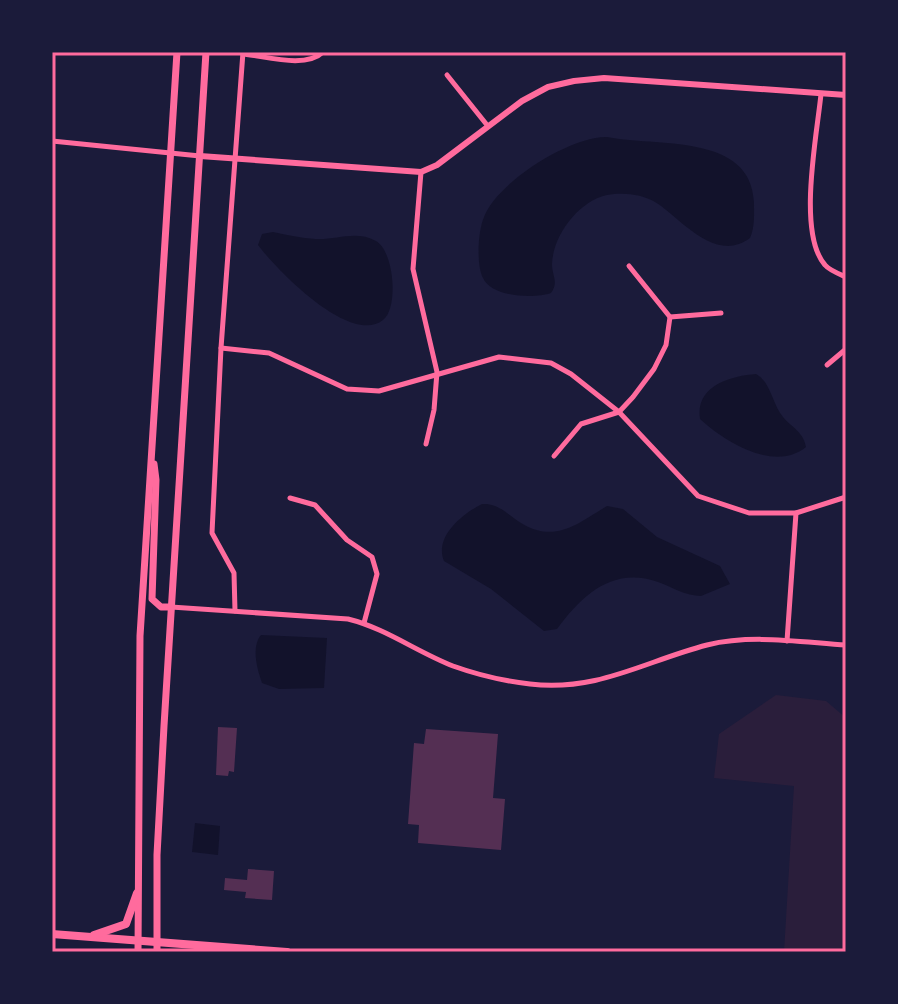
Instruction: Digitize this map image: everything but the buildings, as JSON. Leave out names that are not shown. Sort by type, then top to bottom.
[{"type":"main road","points":[[138,952],[140,636],[177,52]]},
{"type":"main road","points":[[157,947],[157,855],[206,52]]},
{"type":"main road","points":[[151,449],[156,480],[152,599],[161,607],[171,607]]},
{"type":"main road","points":[[85,937],[126,924],[137,893]]},
{"type":"main road","points":[[52,934],[138,941],[157,947],[287,952]]},
{"type":"street","points":[[235,611],[234,573],[212,533],[221,348],[243,53],[303,60],[318,58],[323,52]]},
{"type":"street","points":[[447,75],[487,125]]},
{"type":"street","points":[[52,141],[236,160],[421,172],[437,165],[487,125],[548,87],[604,78],[846,95]]},
{"type":"street","points":[[821,94],[811,214],[813,244],[825,266],[846,277]]},
{"type":"street","points":[[421,172],[413,269],[437,372],[434,410],[426,444]]},
{"type":"street","points":[[554,456],[581,424],[619,412],[654,369],[666,345],[670,317],[629,266]]},
{"type":"street","points":[[670,317],[721,313]]},
{"type":"street","points":[[221,348],[269,353],[347,389],[379,391],[437,372],[499,357],[551,363],[571,374],[619,412],[698,496],[749,513],[796,513],[846,497]]},
{"type":"street","points":[[827,365],[846,349]]},
{"type":"street","points":[[290,498],[315,505],[347,540],[372,557],[377,574],[364,623]]},
{"type":"street","points":[[787,641],[796,513]]},
{"type":"street","points":[[171,607],[364,623],[452,665],[490,678],[532,685],[613,679],[705,646],[738,640],[846,645]]},
{"type":"shaded area","points":[[607,137],[697,147],[737,164],[749,180],[754,203],[750,238],[737,245],[723,246],[698,235],[650,199],[632,194],[607,195],[587,204],[562,231],[552,264],[555,282],[551,293],[514,295],[488,284],[479,265],[479,248],[482,223],[492,203],[519,176],[556,153],[574,144]]},
{"type":"shaded area","points":[[273,232],[316,239],[361,236],[376,241],[387,256],[390,267],[393,292],[388,314],[383,320],[369,325],[352,323],[315,301],[280,270],[258,245],[262,234]]},
{"type":"shaded area","points":[[756,374],[765,382],[779,412],[800,433],[806,447],[779,457],[765,455],[736,444],[700,419],[703,398],[716,385],[736,377]]},
{"type":"shaded area","points":[[482,504],[500,508],[529,527],[552,532],[574,526],[607,506],[623,509],[657,537],[720,566],[730,584],[695,596],[642,578],[613,581],[588,595],[557,629],[544,631],[491,589],[444,561],[442,552],[446,535],[459,520]]},
{"type":"shaded area","points":[[261,635],[327,638],[324,688],[279,689],[262,683],[256,652]]},
{"type":"shaded area","points":[[776,695],[826,701],[846,718],[846,952],[784,952],[794,786],[714,778],[719,734]]},
{"type":"shaded area","points":[[195,823],[220,826],[218,855],[192,852]]}]
